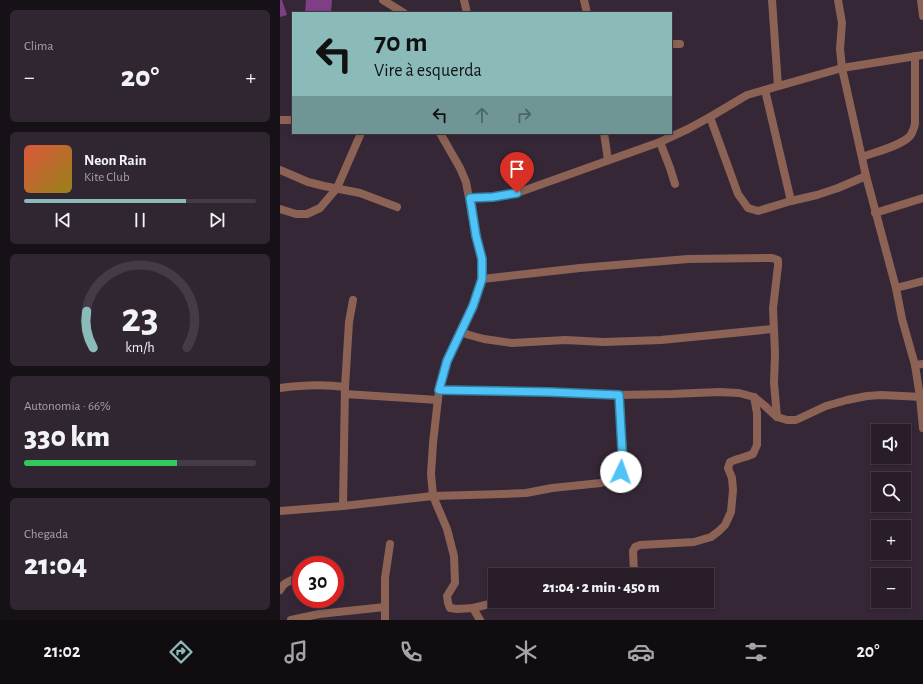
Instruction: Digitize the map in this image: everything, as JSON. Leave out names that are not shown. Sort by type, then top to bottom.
[{"type":"street","points":[[384,0],[402,12]]},
{"type":"street","points":[[464,0],[467,12]]},
{"type":"street","points":[[584,0],[587,12]]},
{"type":"street","points":[[772,0],[778,86]]},
{"type":"street","points":[[838,0],[842,24],[840,49],[842,68],[866,176],[896,288],[902,319],[919,364],[923,428]]},
{"type":"street","points":[[921,0],[923,16]]},
{"type":"street","points":[[672,44],[680,44]]},
{"type":"street","points":[[470,198],[493,197],[517,193],[660,142],[688,129],[747,95],[842,68],[919,55],[913,132],[902,143],[862,157]]},
{"type":"street","points":[[766,90],[791,201]]},
{"type":"street","points":[[710,117],[738,194],[748,208],[758,211],[791,201],[817,196],[866,176]]},
{"type":"street","points":[[280,120],[292,120]]},
{"type":"street","points":[[280,209],[296,214],[307,214],[320,208],[337,188],[361,134]]},
{"type":"street","points":[[441,134],[460,168],[466,182],[482,259],[482,279],[473,306],[447,361],[439,390],[430,474],[434,496],[447,529],[454,556],[455,583],[447,596],[448,604],[450,608],[456,609],[473,608],[488,604]]},
{"type":"street","points":[[604,134],[608,160]]},
{"type":"street","points":[[660,142],[675,184]]},
{"type":"street","points":[[280,170],[308,182],[360,194],[397,207]]},
{"type":"street","points":[[875,213],[923,198]]},
{"type":"street","points":[[482,279],[580,268],[688,259],[772,258],[778,260],[773,308],[775,354],[774,383],[777,417]]},
{"type":"street","points":[[896,288],[923,281]]},
{"type":"street","points":[[343,506],[345,390],[349,322],[353,300]]},
{"type":"street","points":[[460,332],[468,336],[512,343],[565,340],[604,342],[661,340],[773,329]]},
{"type":"street","points":[[280,388],[306,385],[327,385],[345,390],[438,400]]},
{"type":"street","points":[[439,390],[619,395],[719,392],[739,393],[754,397],[777,417],[787,420],[796,420],[826,406],[867,396],[881,395],[922,397]]},
{"type":"street","points":[[280,511],[434,496],[526,493],[552,488],[601,483],[618,478],[623,466],[619,395]]},
{"type":"street","points":[[634,568],[634,548],[640,545],[694,542],[711,537],[720,531],[725,524],[731,512],[734,490],[732,478],[728,468],[730,462],[736,458],[745,458],[753,454],[756,445],[756,413],[754,397]]},
{"type":"street","points":[[385,620],[385,578],[390,544]]},
{"type":"street","points":[[280,590],[288,581],[292,580]]},
{"type":"street","points":[[292,620],[319,614],[385,607]]},
{"type":"street","points":[[473,608],[480,620]]},
{"type":"building","points":[[280,0],[282,0],[287,15],[280,17]]},
{"type":"building","points":[[306,0],[332,0],[331,12],[305,12]]},
{"type":"route","points":[[517,193],[504,196],[470,198],[476,236],[482,259],[482,279],[473,306],[447,361],[439,390],[619,395],[623,466],[621,472]]}]
